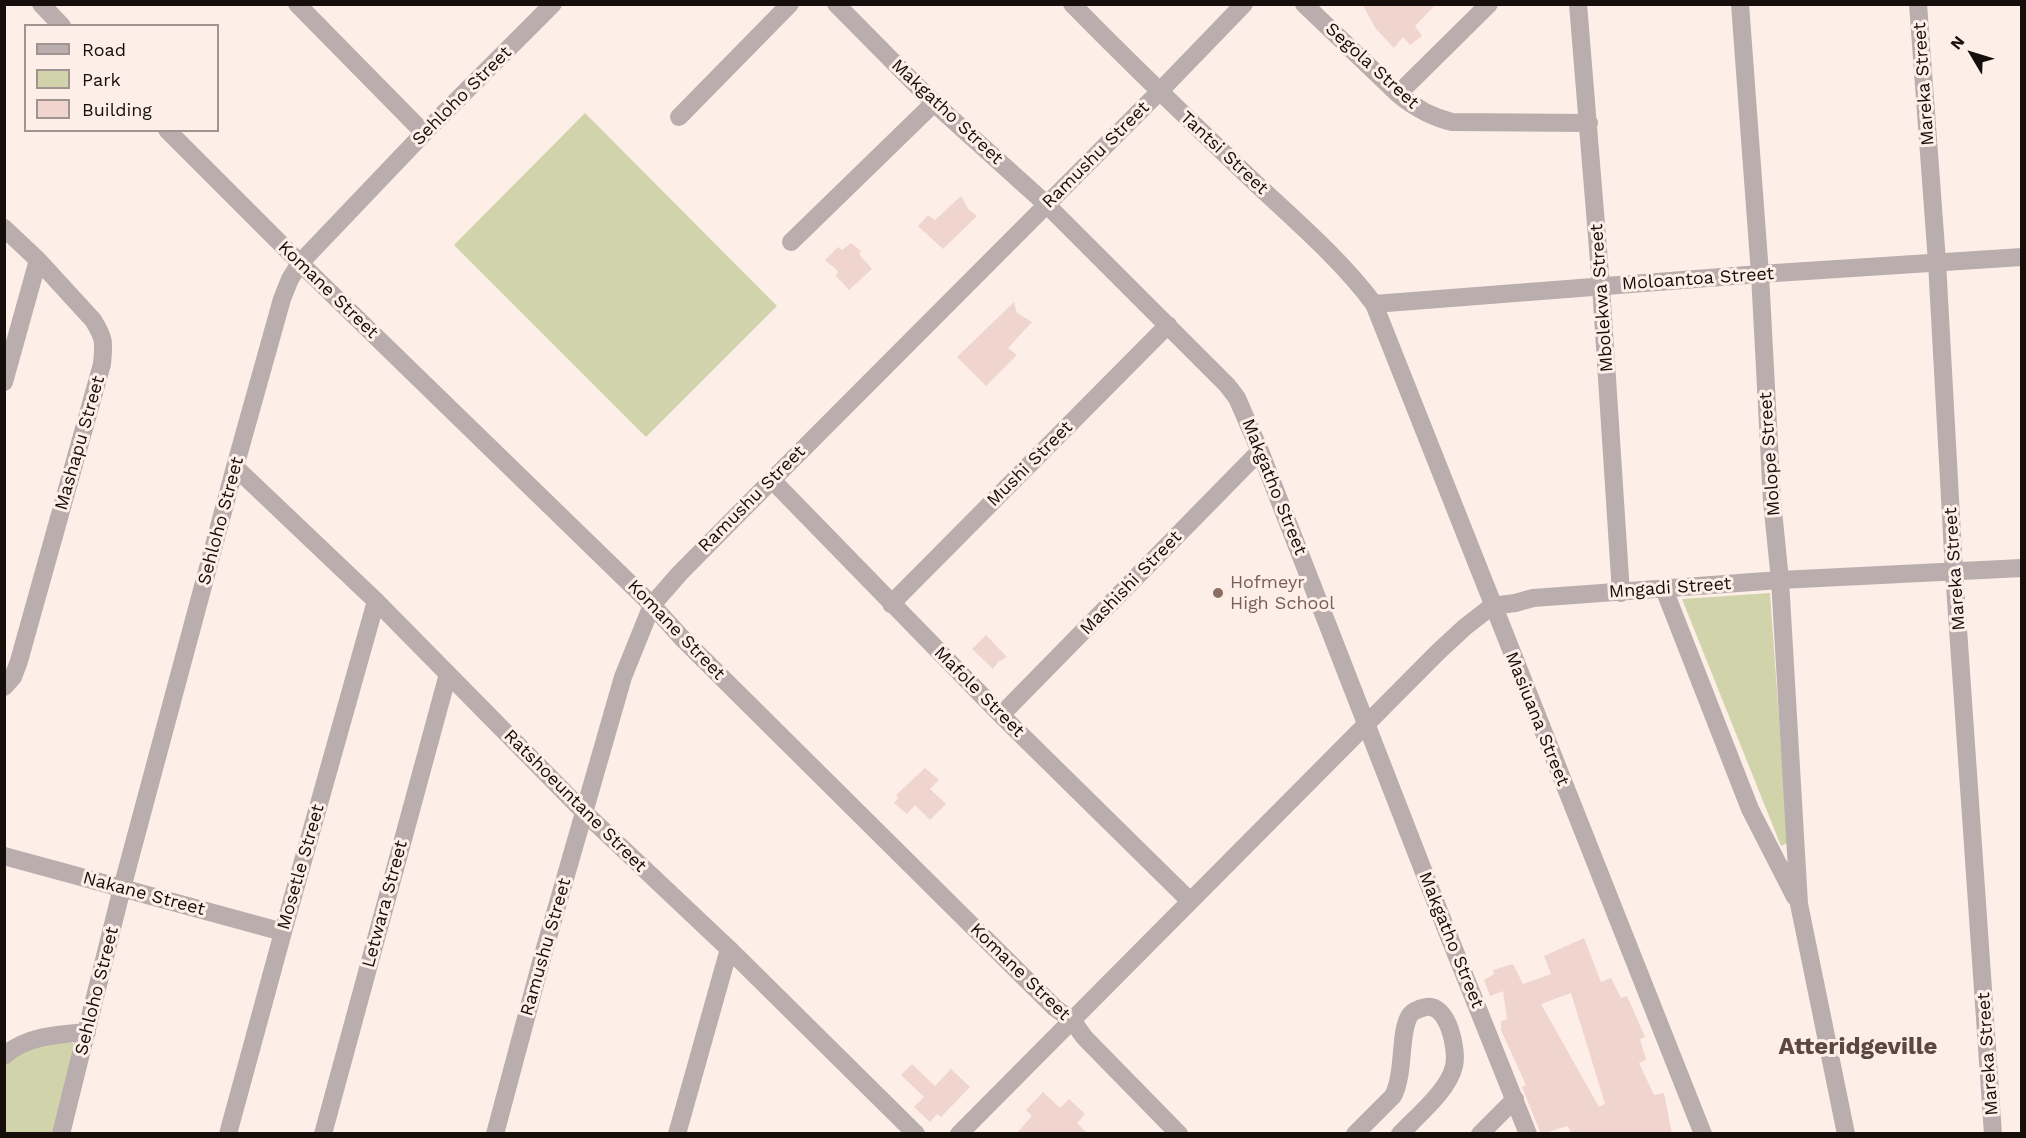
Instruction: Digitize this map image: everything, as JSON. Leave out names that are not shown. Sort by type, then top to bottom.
[{"type":"street","points":[[41,4],[60,24]]},
{"type":"street","points":[[297,4],[424,134]]},
{"type":"street","name":"Sehloho Street","points":[[61,1134],[122,888],[282,299],[300,263],[553,4]]},
{"type":"street","points":[[679,117],[790,4]]},
{"type":"street","name":"Makgatho Street","points":[[836,4],[934,103],[1046,204],[1168,325],[1237,398],[1260,451],[1528,1134]]},
{"type":"street","name":"Tantsi Street","points":[[1072,4],[1159,92],[1329,255],[1362,288],[1374,304]]},
{"type":"street","name":"Ramushu Street","points":[[495,1134],[623,677],[652,605],[680,573],[1244,4]]},
{"type":"street","name":"Segola Street","points":[[1304,4],[1398,94],[1414,107],[1433,117],[1452,122],[1589,123]]},
{"type":"street","points":[[1398,94],[1489,4]]},
{"type":"street","name":"Mbolekwa Street","points":[[1578,4],[1601,286],[1621,593]]},
{"type":"street","name":"Molope Street","points":[[1740,4],[1760,274],[1772,501],[1780,580],[1799,904],[1846,1134]]},
{"type":"street","name":"Mareka Street","points":[[1918,4],[1937,262],[1954,572],[1993,1134]]},
{"type":"street","points":[[791,242],[934,103]]},
{"type":"street","name":"Komane Street","points":[[169,132],[300,263],[652,605],[682,638],[1055,1008],[1072,1020],[1084,1037],[1179,1134]]},
{"type":"street","name":"Mashapu Street","points":[[4,228],[38,260],[93,320],[104,343],[102,364],[19,661],[13,677],[4,687]]},
{"type":"street","name":"Moloantoa Street","points":[[1374,304],[1760,274],[2022,257]]},
{"type":"street","points":[[4,382],[38,260]]},
{"type":"street","name":"Masiuana Street","points":[[1374,304],[1703,1134]]},
{"type":"street","name":"Mushi Street","points":[[891,604],[1168,325]]},
{"type":"street","name":"Mashishi Street","points":[[1001,715],[1260,451]]},
{"type":"street","name":"Ratshoeuntane Street","points":[[235,467],[376,601],[585,813],[729,949],[916,1134]]},
{"type":"street","name":"Mafole Street","points":[[772,480],[1001,715],[1190,901]]},
{"type":"street","name":"Mngadi Street","points":[[959,1134],[1438,652],[1492,606],[1515,603],[1533,597],[1621,593],[1780,580],[2022,568]]},
{"type":"street","name":"Molope Street","points":[[1664,589],[1750,809],[1799,904]]},
{"type":"street","name":"Mosetle Street","points":[[228,1134],[376,601]]},
{"type":"street","name":"Letwara Street","points":[[323,1134],[448,674]]},
{"type":"street","name":"Nakane Street","points":[[4,856],[283,932]]},
{"type":"street","points":[[683,1130],[729,949]]},
{"type":"street","points":[[1355,1134],[1393,1096],[1396,1090],[1400,1078],[1406,1025],[1410,1014],[1420,1008],[1431,1006],[1440,1011],[1446,1020],[1454,1043],[1455,1065],[1450,1078],[1434,1099],[1400,1134]]},
{"type":"street","points":[[4,1056],[30,1041],[87,1032]]},
{"type":"street","points":[[1480,1134],[1515,1099]]},
{"type":"green space","points":[[585,113],[777,306],[646,437],[454,245]]},
{"type":"green space","points":[[1770,593],[1788,843],[1781,846],[1682,599]]},
{"type":"green space","points":[[65,1040],[73,1043],[78,1052],[56,1133],[5,1133],[4,1065],[24,1049]]},
{"type":"building","points":[[1362,4],[1436,4],[1415,26],[1422,36],[1410,45],[1403,37],[1394,48],[1376,29]]},
{"type":"building","points":[[961,196],[969,210],[977,216],[943,249],[918,226],[928,215],[935,220]]},
{"type":"building","points":[[851,243],[861,251],[859,254],[872,269],[849,290],[836,276],[838,271],[825,260],[838,247],[842,250]]},
{"type":"building","points":[[1014,302],[1017,313],[1032,322],[1008,348],[1017,355],[986,386],[957,357]]},
{"type":"building","points":[[986,635],[1007,657],[998,662],[993,669],[972,649]]},
{"type":"building","points":[[925,768],[939,780],[930,789],[946,804],[930,820],[915,805],[907,814],[894,803],[898,798],[896,795]]},
{"type":"building","points":[[1584,938],[1601,982],[1611,978],[1621,998],[1627,996],[1645,1037],[1640,1039],[1646,1060],[1639,1063],[1654,1095],[1664,1093],[1672,1134],[1571,1134],[1568,1126],[1541,1134],[1522,1087],[1526,1085],[1501,1030],[1501,1021],[1507,1019],[1503,991],[1490,996],[1484,980],[1494,974],[1493,970],[1513,964],[1523,984],[1551,974],[1544,956]],"holes":[[[1571,993],[1605,1104],[1599,1107],[1541,1004]]]},
{"type":"building","points":[[912,1064],[935,1086],[951,1069],[970,1087],[941,1117],[937,1114],[930,1122],[914,1107],[924,1097],[901,1075]]},
{"type":"building","points":[[1043,1092],[1060,1108],[1069,1099],[1085,1114],[1077,1123],[1088,1134],[1016,1134],[1032,1116],[1026,1110]]},
{"type":"place","name":"Hofmeyr High School","points":[[1218,593]]},
{"type":"district","name":"Atteridgeville","points":[[1858,1047]]}]
